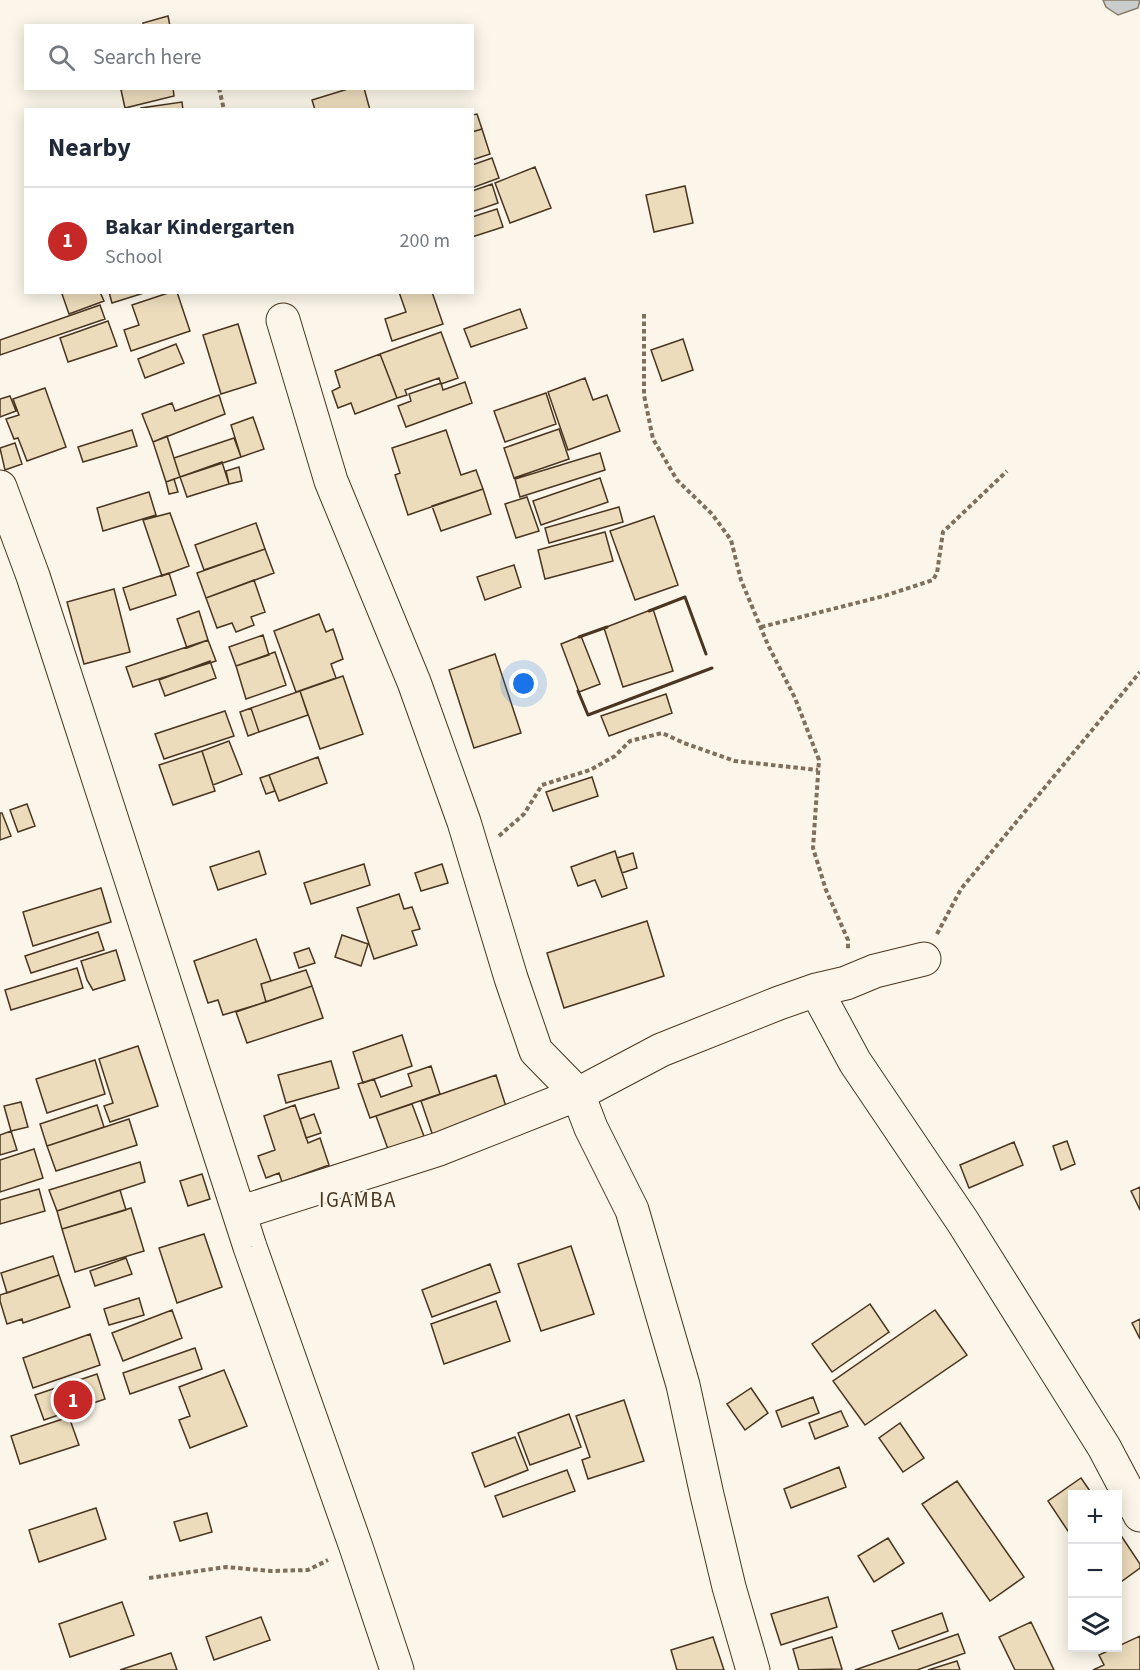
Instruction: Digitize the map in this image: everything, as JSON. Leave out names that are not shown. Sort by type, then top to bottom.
[{"type":"street","points":[[283,320],[331,481],[414,682],[473,853],[536,1051],[578,1094],[591,1128],[632,1210],[683,1385],[715,1529],[753,1670]]},
{"type":"street","points":[[0,487],[33,576],[239,1213],[397,1670]]},
{"type":"street","points":[[239,1213],[439,1149],[578,1094],[661,1050],[874,971],[924,959]]},
{"type":"street","points":[[831,986],[855,1062],[963,1222],[1104,1447],[1140,1515]]},
{"type":"path","points":[[219,90],[224,108]]},
{"type":"path","points":[[644,314],[644,395],[653,439],[677,480],[712,514],[732,540],[741,580],[795,698],[819,760],[813,848],[826,890],[848,940],[831,986]]},
{"type":"path","points":[[761,627],[884,596],[933,580],[937,573],[943,532],[1007,471]]},
{"type":"path","points":[[924,959],[961,889],[1140,672]]},
{"type":"path","points":[[473,853],[502,834],[525,814],[542,785],[590,770],[615,756],[630,741],[662,733],[735,760],[818,770]]},
{"type":"path","points":[[149,1578],[226,1567],[271,1571],[308,1570],[356,1547]]},
{"type":"shaded area","points":[[1103,0],[1140,0],[1138,8],[1118,15],[1106,7]]},
{"type":"building","points":[[168,16],[170,24],[143,24]]},
{"type":"building","points":[[121,90],[173,90],[174,96],[125,108]]},
{"type":"building","points":[[344,90],[365,90],[369,108],[314,108],[312,100]]},
{"type":"building","points":[[182,102],[183,108],[141,108]]},
{"type":"building","points":[[477,114],[482,129],[474,131],[474,115]]},
{"type":"building","points":[[482,129],[490,154],[474,159],[474,131]]},
{"type":"building","points":[[492,158],[499,178],[474,187],[474,164]]},
{"type":"building","points":[[535,167],[551,208],[510,223],[495,183]]},
{"type":"building","points":[[492,184],[498,203],[474,211],[474,190]]},
{"type":"building","points":[[685,186],[693,223],[654,232],[646,195]]},
{"type":"building","points":[[497,209],[503,227],[474,236],[474,216]]},
{"type":"building","points":[[62,294],[101,294],[104,301],[69,314]]},
{"type":"building","points":[[110,294],[141,294],[112,303]]},
{"type":"building","points":[[165,294],[178,294],[190,331],[131,351],[124,330],[139,325],[132,305]]},
{"type":"building","points":[[400,294],[433,294],[443,324],[392,341],[385,319],[406,312]]},
{"type":"building","points":[[100,305],[105,319],[0,355],[0,340]]},
{"type":"building","points":[[520,309],[527,328],[471,347],[464,329]]},
{"type":"building","points":[[108,321],[117,346],[68,362],[60,338]]},
{"type":"building","points":[[238,324],[256,383],[221,394],[203,335]]},
{"type":"building","points":[[441,332],[458,378],[441,384],[439,378],[405,390],[407,395],[397,398],[380,354]]},
{"type":"building","points":[[683,339],[693,370],[662,381],[651,350]]},
{"type":"building","points":[[176,344],[184,363],[145,378],[138,359]]},
{"type":"building","points":[[380,354],[397,398],[355,414],[351,403],[338,408],[332,391],[340,387],[335,371]]},
{"type":"building","points":[[585,378],[593,400],[607,395],[620,431],[568,450],[548,392]]},
{"type":"building","points":[[465,382],[472,403],[406,427],[398,406],[411,401],[409,394],[441,383],[443,390]]},
{"type":"building","points":[[45,388],[66,447],[27,461],[18,438],[14,439],[6,419],[19,415],[13,399]]},
{"type":"building","points":[[546,393],[556,424],[505,442],[494,411]]},
{"type":"building","points":[[219,395],[225,414],[153,442],[142,414],[172,403],[175,411]]},
{"type":"building","points":[[10,396],[16,411],[0,417],[0,399]]},
{"type":"building","points":[[253,417],[264,449],[241,457],[231,425]]},
{"type":"building","points":[[559,429],[569,459],[514,478],[504,448]]},
{"type":"building","points":[[132,430],[137,446],[83,462],[78,447]]},
{"type":"building","points":[[446,430],[461,475],[476,470],[483,489],[408,515],[395,475],[400,473],[392,448]]},
{"type":"building","points":[[167,436],[180,477],[166,482],[153,442]]},
{"type":"building","points":[[234,438],[241,457],[180,477],[174,458]]},
{"type":"building","points":[[15,443],[22,464],[5,470],[0,448]]},
{"type":"building","points":[[600,453],[605,470],[520,497],[515,479]]},
{"type":"building","points":[[222,462],[229,484],[187,497],[180,477]]},
{"type":"building","points":[[239,467],[242,481],[229,484],[226,471]]},
{"type":"building","points":[[600,478],[608,502],[541,525],[533,501]]},
{"type":"building","points":[[174,479],[178,492],[169,494],[166,482]]},
{"type":"building","points":[[483,489],[491,514],[441,531],[432,506]]},
{"type":"building","points":[[149,492],[156,515],[103,531],[97,508]]},
{"type":"building","points":[[527,497],[539,531],[516,538],[505,504]]},
{"type":"building","points":[[619,507],[623,522],[549,543],[545,528]]},
{"type":"building","points":[[170,513],[189,566],[162,576],[143,520]]},
{"type":"building","points":[[654,516],[678,585],[635,600],[610,531]]},
{"type":"building","points":[[256,523],[265,549],[204,570],[195,545]]},
{"type":"building","points":[[605,532],[613,561],[545,579],[538,550]]},
{"type":"building","points":[[265,549],[274,573],[206,598],[197,573]]},
{"type":"building","points":[[514,565],[521,587],[485,600],[477,577]]},
{"type":"building","points":[[169,573],[176,595],[130,610],[123,588]]},
{"type":"building","points":[[254,580],[265,612],[251,617],[254,625],[236,632],[232,623],[217,628],[206,598]]},
{"type":"building","points":[[114,589],[130,652],[84,664],[67,602]]},
{"type":"building","points":[[653,609],[673,671],[623,687],[604,628]]},
{"type":"building","points":[[199,611],[208,640],[187,648],[177,619]]},
{"type":"building","points":[[319,614],[326,632],[333,629],[343,659],[331,664],[336,678],[296,692],[274,631]]},
{"type":"building","points":[[263,635],[269,655],[236,666],[229,647]]},
{"type":"building","points":[[581,636],[600,684],[579,692],[561,644]]},
{"type":"building","points":[[208,640],[216,661],[133,687],[126,667]]},
{"type":"building","points":[[275,652],[286,685],[246,699],[236,666]]},
{"type":"building","points":[[495,654],[521,733],[474,748],[449,670]]},
{"type":"building","points":[[210,661],[216,678],[165,696],[159,680]]},
{"type":"building","points":[[343,676],[363,734],[320,749],[300,691]]},
{"type":"building","points":[[300,691],[308,715],[259,732],[251,708]]},
{"type":"building","points":[[666,694],[672,713],[609,736],[601,716]]},
{"type":"building","points":[[251,708],[259,732],[248,736],[240,712]]},
{"type":"building","points":[[225,711],[234,736],[164,759],[155,734]]},
{"type":"building","points":[[229,741],[242,774],[213,785],[202,751]]},
{"type":"building","points":[[202,751],[215,791],[173,805],[159,765]]},
{"type":"building","points":[[318,757],[327,783],[279,801],[269,775]]},
{"type":"building","points":[[269,775],[275,791],[266,794],[260,778]]},
{"type":"building","points":[[592,777],[598,796],[553,811],[546,792]]},
{"type":"building","points":[[27,804],[35,826],[18,832],[10,810]]},
{"type":"building","points":[[0,813],[2,813],[11,836],[0,840]]},
{"type":"building","points":[[259,851],[266,874],[218,890],[210,867]]},
{"type":"building","points":[[615,851],[627,888],[602,897],[595,880],[578,886],[571,867]]},
{"type":"building","points":[[633,853],[637,868],[622,873],[617,858]]},
{"type":"building","points":[[364,864],[370,885],[311,904],[304,883]]},
{"type":"building","points":[[442,864],[448,883],[421,891],[415,873]]},
{"type":"building","points":[[101,888],[111,922],[33,946],[23,912]]},
{"type":"building","points":[[399,894],[404,909],[412,907],[420,929],[412,931],[417,945],[374,959],[357,908]]},
{"type":"building","points":[[647,921],[664,976],[564,1008],[547,953]]},
{"type":"building","points":[[98,932],[104,950],[31,973],[25,956]]},
{"type":"building","points":[[342,935],[368,944],[361,966],[335,957]]},
{"type":"building","points":[[256,939],[271,981],[261,984],[266,1002],[223,1015],[218,1000],[208,1003],[194,961]]},
{"type":"building","points":[[309,948],[315,963],[299,968],[294,953]]},
{"type":"building","points":[[116,950],[125,980],[93,990],[81,961]]},
{"type":"building","points":[[77,968],[83,988],[11,1010],[5,990]]},
{"type":"building","points":[[306,970],[312,986],[266,1002],[261,984]]},
{"type":"building","points":[[312,986],[323,1018],[247,1043],[236,1012]]},
{"type":"building","points":[[402,1035],[412,1066],[363,1083],[353,1052]]},
{"type":"building","points":[[138,1046],[158,1106],[110,1122],[104,1106],[113,1103],[99,1059]]},
{"type":"building","points":[[95,1060],[105,1094],[47,1113],[36,1079]]},
{"type":"building","points":[[331,1061],[339,1088],[286,1103],[278,1075]]},
{"type":"building","points":[[431,1066],[440,1094],[370,1118],[358,1084],[374,1079],[381,1097],[412,1086],[408,1074]]},
{"type":"building","points":[[496,1075],[508,1113],[434,1139],[421,1101]]},
{"type":"building","points":[[21,1102],[28,1127],[11,1131],[4,1106]]},
{"type":"building","points":[[412,1104],[425,1139],[389,1152],[376,1116]]},
{"type":"building","points":[[97,1105],[104,1127],[47,1146],[40,1124]]},
{"type":"building","points":[[295,1105],[308,1143],[320,1138],[329,1165],[282,1182],[279,1173],[266,1178],[258,1156],[275,1150],[264,1116]]},
{"type":"building","points":[[314,1114],[321,1133],[306,1138],[300,1119]]},
{"type":"building","points":[[129,1119],[137,1145],[56,1171],[47,1146]]},
{"type":"building","points":[[11,1131],[17,1150],[0,1155],[0,1135]]},
{"type":"building","points":[[1067,1141],[1075,1164],[1061,1170],[1053,1146]]},
{"type":"building","points":[[1014,1142],[1023,1165],[969,1188],[960,1165]]},
{"type":"building","points":[[34,1149],[43,1178],[0,1192],[0,1160]]},
{"type":"building","points":[[140,1162],[145,1182],[57,1211],[49,1190]]},
{"type":"building","points":[[202,1174],[210,1199],[188,1206],[180,1181]]},
{"type":"building","points":[[1140,1187],[1140,1210],[1131,1191]]},
{"type":"building","points":[[39,1189],[45,1211],[0,1224],[0,1200]]},
{"type":"building","points":[[120,1190],[126,1210],[62,1229],[57,1211]]},
{"type":"building","points":[[131,1208],[144,1251],[75,1272],[62,1229]]},
{"type":"building","points":[[204,1234],[222,1287],[177,1303],[159,1248]]},
{"type":"building","points":[[571,1246],[594,1314],[541,1331],[518,1264]]},
{"type":"building","points":[[53,1256],[59,1275],[7,1293],[1,1273]]},
{"type":"building","points":[[126,1258],[132,1274],[95,1286],[90,1271]]},
{"type":"building","points":[[490,1264],[500,1292],[432,1317],[422,1290]]},
{"type":"building","points":[[59,1275],[70,1307],[23,1323],[22,1319],[7,1324],[0,1295]]},
{"type":"building","points":[[139,1298],[144,1315],[109,1325],[104,1309]]},
{"type":"building","points":[[496,1301],[510,1341],[444,1364],[431,1324]]},
{"type":"building","points":[[870,1304],[889,1332],[832,1372],[812,1344]]},
{"type":"building","points":[[172,1310],[182,1338],[123,1361],[112,1333]]},
{"type":"building","points":[[935,1310],[967,1355],[865,1425],[833,1381]]},
{"type":"building","points":[[1140,1319],[1140,1339],[1132,1323]]},
{"type":"building","points":[[90,1334],[100,1365],[33,1388],[23,1358]]},
{"type":"building","points":[[195,1348],[202,1369],[130,1394],[123,1373]]},
{"type":"building","points":[[224,1370],[247,1426],[190,1448],[179,1420],[190,1416],[179,1387]]},
{"type":"building","points":[[97,1374],[105,1399],[44,1420],[35,1395]]},
{"type":"building","points":[[751,1388],[768,1413],[745,1430],[727,1404]]},
{"type":"building","points":[[813,1397],[819,1413],[782,1427],[776,1411]]},
{"type":"building","points":[[624,1400],[644,1461],[588,1479],[582,1460],[590,1457],[576,1416]]},
{"type":"building","points":[[841,1411],[848,1426],[815,1439],[809,1423]]},
{"type":"building","points":[[569,1414],[581,1447],[530,1465],[518,1433]]},
{"type":"building","points":[[69,1417],[79,1445],[20,1464],[11,1436]]},
{"type":"building","points":[[900,1423],[924,1458],[903,1472],[879,1438]]},
{"type":"building","points":[[515,1437],[528,1470],[485,1487],[472,1453]]},
{"type":"building","points":[[839,1467],[846,1487],[791,1508],[784,1489]]},
{"type":"building","points":[[567,1470],[575,1491],[503,1517],[495,1496]]},
{"type":"building","points":[[1081,1478],[1089,1490],[1068,1490],[1068,1531],[1048,1501]]},
{"type":"building","points":[[957,1481],[1024,1577],[990,1601],[922,1504]]},
{"type":"building","points":[[96,1508],[106,1539],[39,1562],[29,1530]]},
{"type":"building","points":[[207,1513],[212,1532],[180,1541],[174,1522]]},
{"type":"building","points":[[1122,1537],[1140,1564],[1140,1568],[1122,1581]]},
{"type":"building","points":[[888,1538],[904,1563],[874,1582],[858,1556]]},
{"type":"building","points":[[828,1597],[837,1627],[781,1645],[771,1614]]},
{"type":"building","points":[[122,1602],[134,1635],[70,1657],[59,1624]]},
{"type":"building","points":[[942,1613],[948,1631],[899,1649],[892,1631]]},
{"type":"building","points":[[261,1617],[270,1640],[214,1660],[206,1637]]},
{"type":"building","points":[[1031,1622],[1054,1670],[1015,1670],[999,1637]]},
{"type":"building","points":[[958,1634],[965,1653],[917,1670],[855,1670]]},
{"type":"building","points":[[1140,1636],[1140,1670],[1093,1670],[1104,1665],[1099,1655],[1105,1652],[1122,1652],[1122,1644]]},
{"type":"building","points":[[713,1637],[724,1670],[677,1670],[671,1650]]},
{"type":"building","points":[[832,1637],[842,1669],[799,1670],[793,1649]]},
{"type":"building","points":[[171,1653],[177,1670],[120,1670]]},
{"type":"building","points":[[957,1661],[960,1670],[928,1670]]},
{"type":"wall","points":[[649,611],[685,597],[706,654]]},
{"type":"wall","points":[[579,637],[607,627]]},
{"type":"wall","points":[[578,691],[588,715],[712,668]]},
{"type":"place","name":"Bakar Kindergarten","points":[[73,1400]]},
{"type":"district","name":"IGAMBA","points":[[358,1200]]}]
